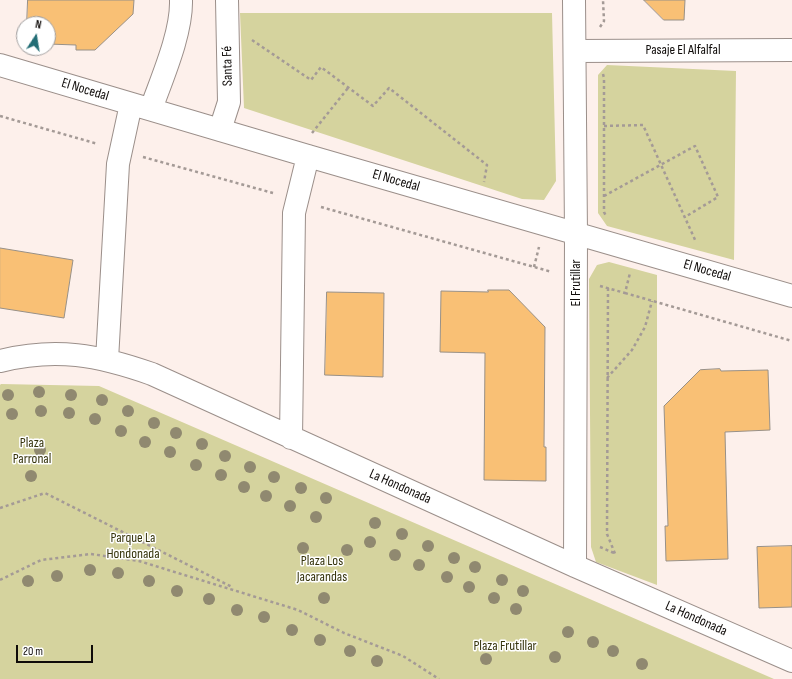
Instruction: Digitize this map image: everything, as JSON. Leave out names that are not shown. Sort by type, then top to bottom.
[{"type":"street","points":[[107,360],[118,164],[121,150],[175,38],[181,11],[181,0]]},
{"type":"street","name":"Santa Fé","points":[[220,130],[229,102],[227,0]]},
{"type":"street","name":"El Frutillar","points":[[574,0],[576,234],[575,566]]},
{"type":"street","name":"Pasaje El Alfalfal","points":[[574,51],[792,50]]},
{"type":"street","name":"El Nocedal","points":[[0,65],[220,130],[309,146],[576,234],[792,296]]},
{"type":"street","points":[[291,438],[294,213],[309,146]]},
{"type":"street","name":"La Hondonada","points":[[0,361],[51,353],[80,355],[107,360],[152,374],[575,566],[789,653]]},
{"type":"path","points":[[603,0],[604,21],[599,29],[599,67],[604,78],[604,212],[609,221]]},
{"type":"path","points":[[249,38],[311,80],[321,67],[373,106],[389,88],[487,165],[483,187]]},
{"type":"path","points":[[309,146],[348,88]]},
{"type":"path","points":[[0,116],[792,341]]},
{"type":"path","points":[[604,126],[643,125],[698,247],[691,245]]},
{"type":"path","points":[[604,196],[695,146],[718,197],[685,217]]},
{"type":"path","points":[[625,293],[635,250]]},
{"type":"path","points":[[608,288],[607,534],[617,560]]},
{"type":"path","points":[[607,378],[632,350],[645,326],[652,301]]},
{"type":"path","points":[[0,508],[45,493],[240,591]]},
{"type":"path","points":[[0,580],[41,560],[91,554],[140,561],[298,610],[344,633],[403,656],[439,679]]},
{"type":"green space","points":[[240,13],[552,13],[556,181],[544,200],[522,199],[244,108]]},
{"type":"green space","points":[[607,65],[736,71],[734,260],[607,226],[598,213],[598,75]]},
{"type":"green space","points":[[609,262],[657,275],[657,585],[596,562],[591,547],[589,279],[597,265]]},
{"type":"green space","name":"Parque La Hondonada","points":[[1,384],[99,386],[774,679],[0,679]]},
{"type":"building","points":[[28,0],[134,0],[133,14],[95,50],[76,50],[76,45],[56,44],[56,16],[27,16]]},
{"type":"building","points":[[644,0],[685,0],[684,20],[664,20]]},
{"type":"building","points":[[0,248],[73,260],[64,318],[0,308]]},
{"type":"building","points":[[488,290],[509,290],[545,327],[544,447],[546,447],[546,481],[484,480],[485,353],[440,352],[441,291],[488,292]]},
{"type":"building","points":[[327,292],[384,293],[383,377],[325,375]]},
{"type":"building","points":[[720,369],[721,371],[768,370],[770,430],[725,432],[728,559],[666,561],[665,526],[668,526],[664,406],[700,370]]},
{"type":"building","points":[[792,546],[792,607],[759,608],[757,547]]},
{"type":"park label","name":"Plaza Parronal","points":[[32,452]]},
{"type":"park label","name":"Plaza Los Jacarandas","points":[[322,570]]},
{"type":"park label","name":"Plaza Frutillar","points":[[505,646]]}]
